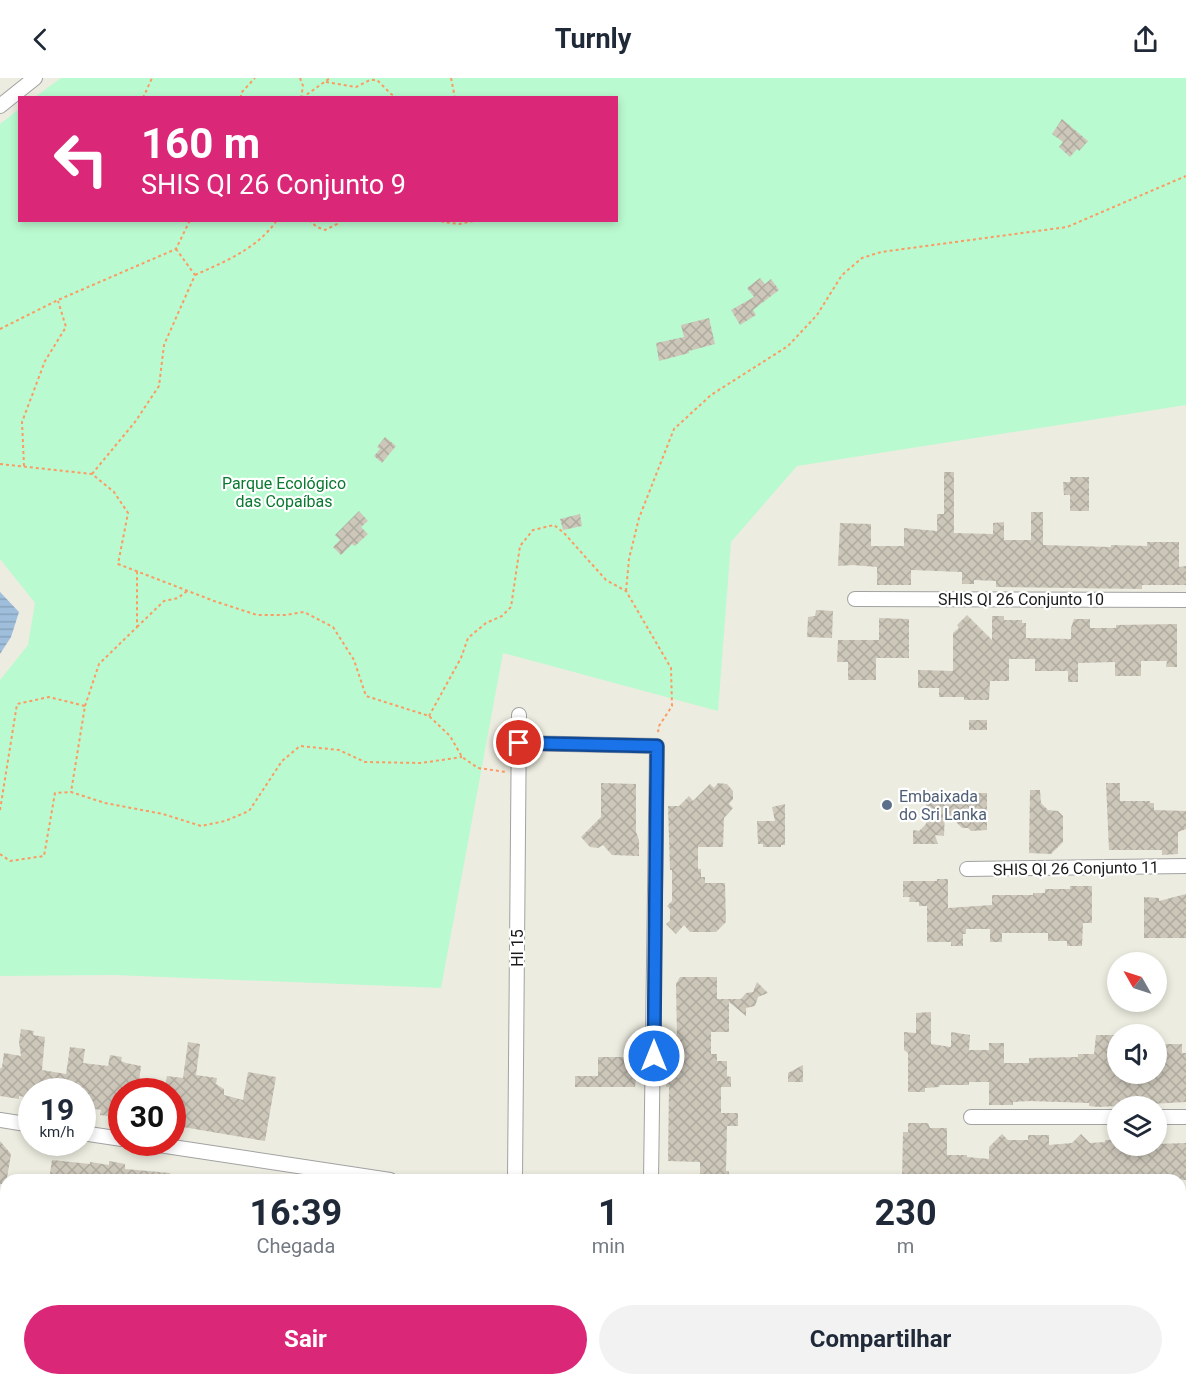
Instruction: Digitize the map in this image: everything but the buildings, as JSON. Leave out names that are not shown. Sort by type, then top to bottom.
[{"type":"street","points":[[0,106],[35,78]]},
{"type":"street","name":"SHIS QI 26 Conjunto 10","points":[[855,599],[1186,600]]},
{"type":"street","name":"HI 15","points":[[515,1174],[519,715]]},
{"type":"street","points":[[519,743],[657,746],[651,1174]]},
{"type":"street","name":"SHIS QI 26 Conjunto 11","points":[[967,869],[1186,866]]},
{"type":"street","points":[[971,1117],[1107,1117]]},
{"type":"street","points":[[1167,1117],[1186,1117]]},
{"type":"street","points":[[0,1120],[18,1123]]},
{"type":"street","points":[[186,1149],[350,1174]]},
{"type":"path","points":[[144,96],[152,78]]},
{"type":"path","points":[[241,96],[241,93],[255,78]]},
{"type":"path","points":[[300,78],[303,86],[302,96]]},
{"type":"path","points":[[305,96],[330,78]]},
{"type":"path","points":[[451,78],[455,96]]},
{"type":"path","points":[[326,82],[356,87],[370,80],[377,80],[394,96]]},
{"type":"path","points":[[626,591],[629,559],[639,518],[674,429],[711,395],[788,346],[817,315],[842,275],[862,258],[881,252],[1067,227],[1186,176]]},
{"type":"path","points":[[0,329],[58,300],[176,249],[189,222]]},
{"type":"path","points":[[92,474],[135,422],[159,386],[164,345],[195,274],[242,254],[269,232],[276,222]]},
{"type":"path","points":[[312,222],[325,230],[338,222]]},
{"type":"path","points":[[443,222],[459,224],[469,222]]},
{"type":"path","points":[[176,249],[195,274]]},
{"type":"path","points":[[24,466],[22,422],[45,361],[66,327],[58,300]]},
{"type":"path","points":[[0,464],[92,474],[114,492],[128,513],[118,564],[257,615],[304,612],[333,627],[354,660],[366,696],[429,716],[450,736],[462,757],[478,768],[519,775]]},
{"type":"path","points":[[429,716],[461,658],[468,638],[486,623],[502,616],[511,607],[513,581],[520,546],[533,530],[554,525],[606,580],[626,591],[671,668],[672,706],[659,726],[657,746]]},
{"type":"path","points":[[137,570],[137,627]]},
{"type":"path","points":[[71,792],[85,706],[99,664],[164,601],[178,598],[188,590]]},
{"type":"path","points":[[0,810],[17,704],[49,698],[85,706]]},
{"type":"path","points":[[0,854],[10,861],[44,856],[55,793],[71,792],[105,803],[163,814],[201,826],[225,821],[249,811],[282,761],[300,746],[339,750],[365,762],[421,763],[462,757]]},
{"type":"green space","name":"Parque Ecológico das Copaíbas","points":[[61,78],[1186,78],[1186,405],[797,466],[731,542],[718,711],[503,653],[441,988],[114,975],[0,976],[0,680],[28,645],[35,603],[0,559],[0,124],[18,110],[18,222],[618,222],[618,96],[36,96]]},
{"type":"water","points":[[0,592],[19,612],[11,637],[0,654]]},
{"type":"place","name":"Embaixada do Sri Lanka","points":[[887,805]]},
{"type":"route","points":[[519,743],[657,746],[654,1056]]}]
